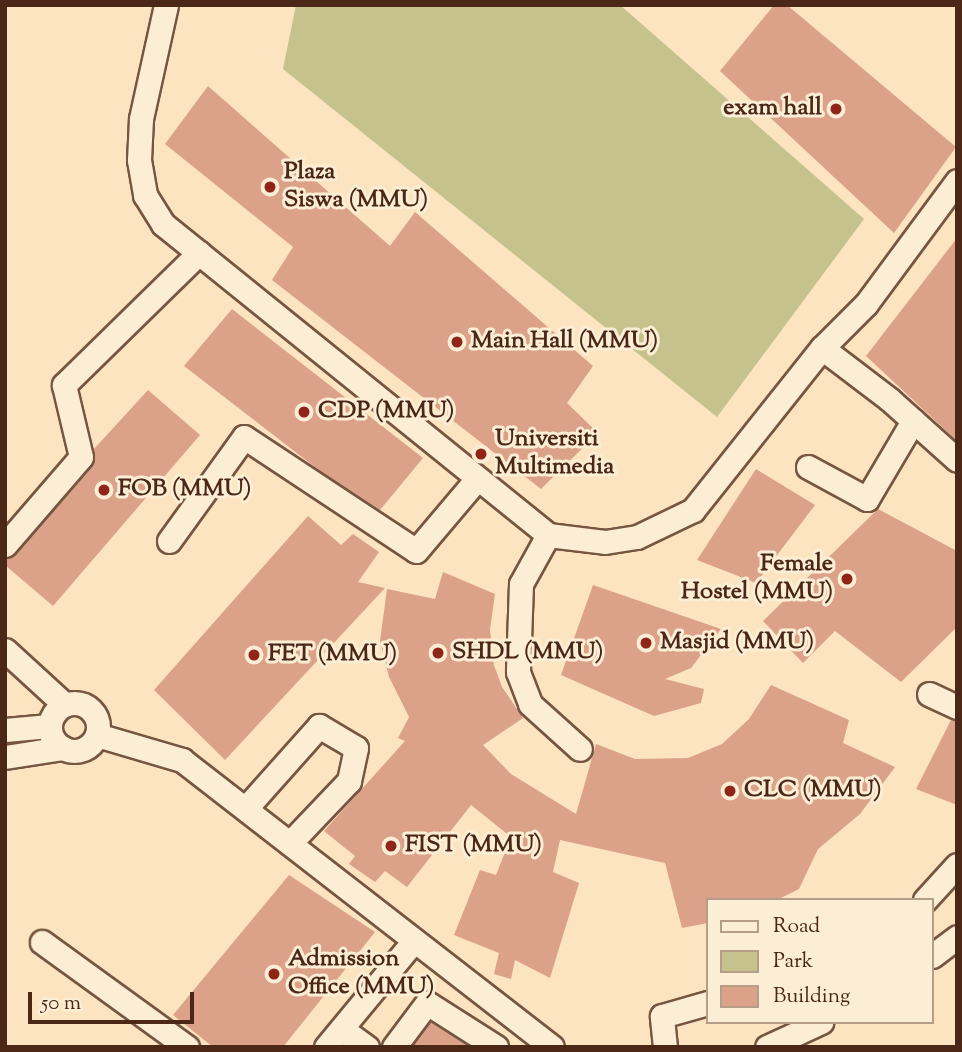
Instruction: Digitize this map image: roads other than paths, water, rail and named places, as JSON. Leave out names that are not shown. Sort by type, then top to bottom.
[{"type":"street","points":[[166,5],[141,119],[139,160],[145,195],[163,224],[476,480],[548,535],[605,542],[637,537],[693,510],[822,348],[866,304],[957,181]]},
{"type":"street","points":[[5,545],[80,457],[64,385],[199,253]]},
{"type":"street","points":[[822,348],[957,460]]},
{"type":"street","points":[[808,467],[867,499],[913,421]]},
{"type":"street","points":[[169,541],[244,437],[415,551],[476,480]]},
{"type":"street","points":[[548,535],[521,584],[518,672],[530,705],[580,749]]},
{"type":"street","points":[[5,650],[64,705]]},
{"type":"street","points":[[929,694],[957,707]]},
{"type":"street","points":[[5,757],[63,748],[76,751],[89,746],[97,735],[95,713],[75,702],[64,705],[53,713],[49,726],[53,739],[63,748]]},
{"type":"street","points":[[5,730],[49,726]]},
{"type":"street","points":[[246,808],[318,726],[356,748],[349,780],[290,843]]},
{"type":"street","points":[[97,735],[182,760],[413,942],[552,1047]]},
{"type":"street","points":[[927,898],[957,865]]},
{"type":"street","points":[[934,954],[957,937]]},
{"type":"street","points":[[42,942],[178,1044]]},
{"type":"street","points":[[326,1047],[413,942]]},
{"type":"street","points":[[394,1047],[427,1003],[496,1047]]},
{"type":"street","points":[[664,1047],[662,1016],[706,1004]]},
{"type":"street","points":[[768,1047],[817,1024]]},
{"type":"street","points":[[342,1029],[367,1047]]},
{"type":"place","name":"exam hall","points":[[836,109]]},
{"type":"place","name":"Plaza Siswa (MMU)","points":[[270,187]]},
{"type":"place","name":"Main Hall (MMU)","points":[[457,342]]},
{"type":"place","name":"CDP (MMU)","points":[[304,412]]},
{"type":"place","name":"Universiti Multimedia","points":[[481,454]]},
{"type":"place","name":"FOB (MMU)","points":[[104,490]]},
{"type":"place","name":"Female Hostel (MMU)","points":[[847,579]]},
{"type":"place","name":"Masjid (MMU)","points":[[646,643]]},
{"type":"place","name":"SHDL (MMU)","points":[[438,653]]},
{"type":"place","name":"FET (MMU)","points":[[254,655]]},
{"type":"place","name":"CLC (MMU)","points":[[730,791]]},
{"type":"place","name":"FIST (MMU)","points":[[391,846]]},
{"type":"place","name":"Admission Office (MMU)","points":[[274,974]]}]
